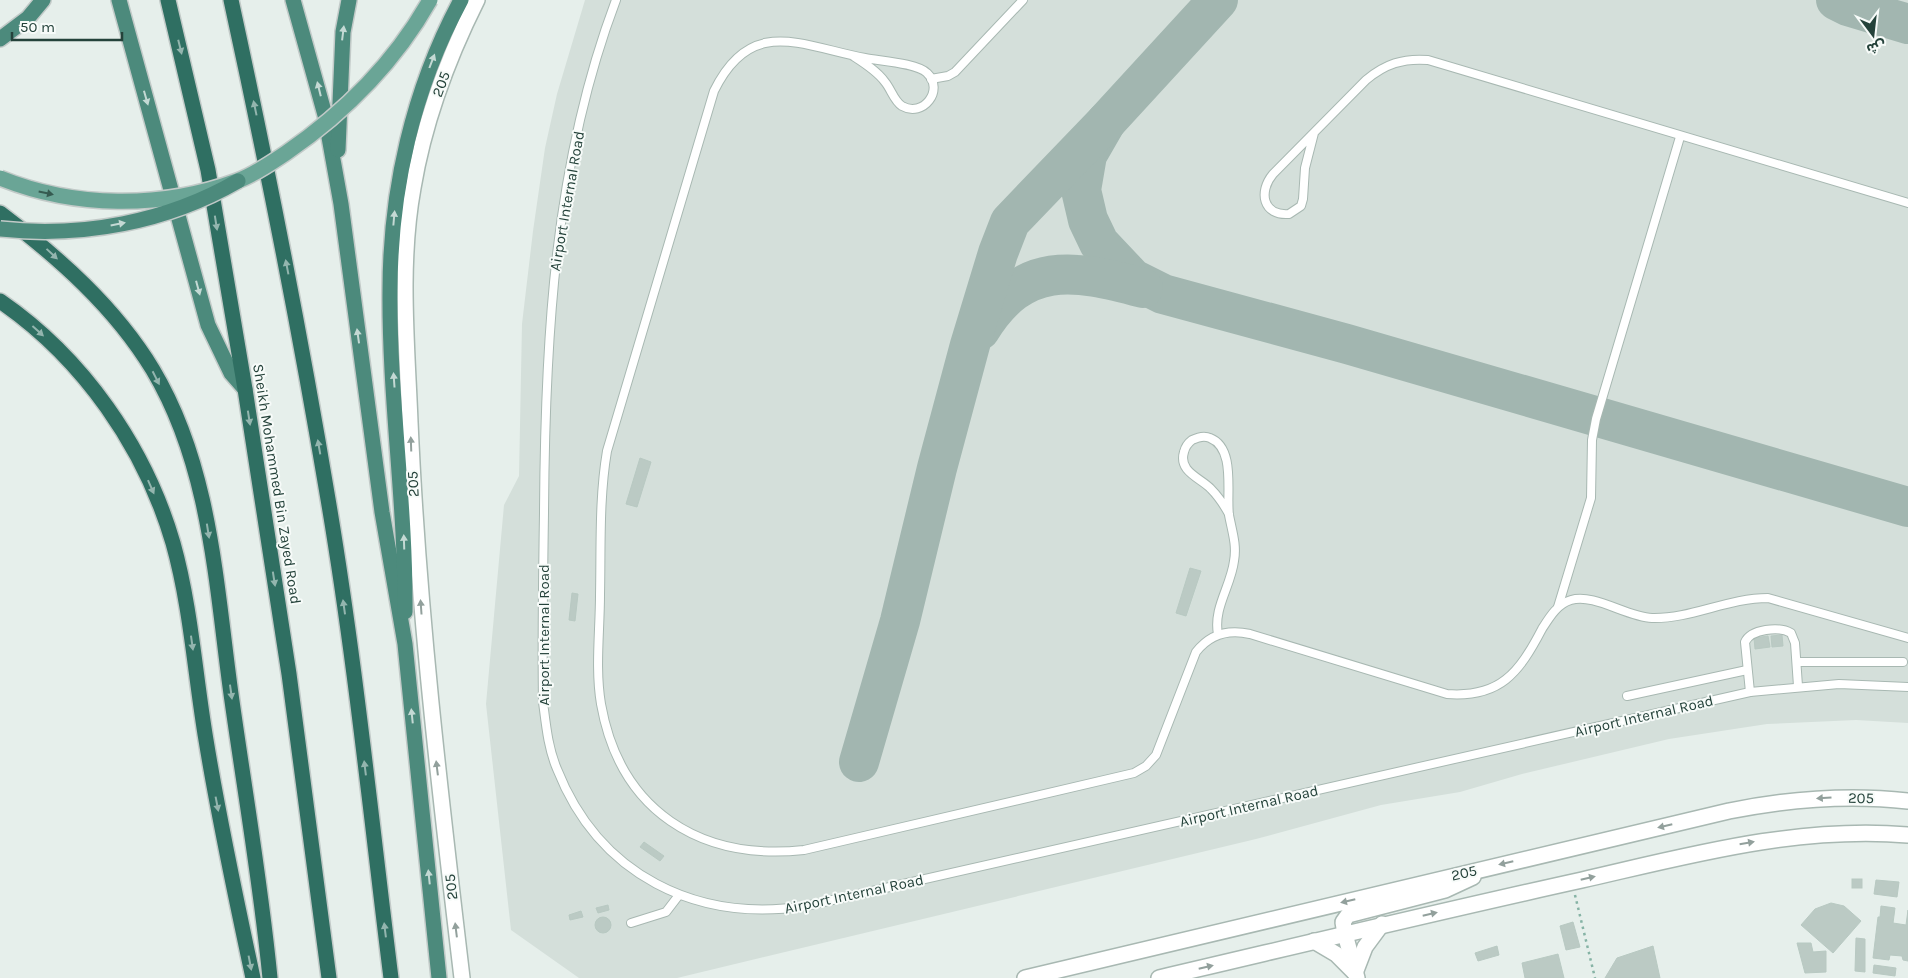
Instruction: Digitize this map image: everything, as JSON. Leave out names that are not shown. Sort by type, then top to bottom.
[{"type":"highway","points":[[0,39],[28,18],[43,0]]},
{"type":"highway","points":[[119,0],[208,325],[231,373],[245,389]]},
{"type":"highway","name":"Sheikh Mohammed Bin Zayed Road","points":[[168,0],[208,170],[245,389],[291,684],[329,978]]},
{"type":"highway","points":[[230,0],[276,208],[328,501],[357,699],[391,978]]},
{"type":"highway","points":[[294,0],[323,107],[340,204],[382,512],[405,644],[439,978]]},
{"type":"highway","points":[[340,204],[339,87],[343,32],[349,0]]},
{"type":"highway","points":[[405,644],[404,524],[390,323],[390,289],[396,199],[404,150],[432,61],[461,0]]},
{"type":"highway","points":[[0,229],[52,231],[93,229],[122,224],[195,203],[238,181]]},
{"type":"highway","points":[[0,213],[45,247],[87,287],[121,325],[152,370],[175,414],[191,456],[209,531],[270,978]]},
{"type":"highway","points":[[0,301],[34,328],[62,354],[93,389],[130,443],[161,508],[173,543],[182,584],[214,784],[253,978]]},
{"type":"main road","points":[[0,178],[26,188],[51,194],[114,202],[170,197],[238,181],[289,151],[342,110],[374,77],[401,45],[430,0]]},
{"type":"street","name":"205","points":[[462,978],[422,631],[413,486],[406,276],[412,190],[425,135],[442,78],[477,0]]},
{"type":"street","name":"205","points":[[1024,978],[1486,868],[1761,805],[1831,798],[1908,800]]},
{"type":"street","points":[[1159,978],[1382,924],[1771,839],[1842,832],[1908,835]]},
{"type":"street","points":[[1356,975],[1343,922],[1348,915],[1445,890],[1486,868]]},
{"type":"street","points":[[1356,975],[1365,947],[1382,924]]},
{"type":"street","points":[[1314,942],[1336,954],[1356,975]]},
{"type":"lane","name":"Airport Internal Road","points":[[616,0],[586,96],[560,226],[549,329],[544,451],[543,702],[548,737],[556,768],[570,798],[589,826],[611,851],[637,872],[659,886],[704,904],[745,910],[806,906],[1750,692],[1798,686],[1839,684],[1908,687]]},
{"type":"lane","points":[[931,79],[948,76],[956,72],[1023,0]]},
{"type":"lane","points":[[853,56],[879,74],[900,105],[909,109],[918,109],[926,105],[932,97],[934,88],[931,79],[921,69],[853,56],[802,42],[785,40],[766,43],[749,50],[734,61],[722,75],[714,92],[612,430],[603,473],[600,702],[606,729],[626,777],[663,816],[685,831],[731,848],[777,853],[831,845],[1134,773],[1146,766],[1156,755],[1196,652],[1208,640],[1218,634],[1230,632],[1250,634],[1447,694],[1462,695],[1493,688],[1518,670],[1528,658],[1548,619],[1558,607],[1571,600],[1583,600],[1636,616],[1663,618],[1740,601],[1768,598],[1908,638]]},
{"type":"lane","points":[[1314,133],[1305,168],[1303,199],[1300,206],[1289,214],[1276,213],[1271,209],[1264,196],[1268,180],[1314,133],[1375,72],[1395,62],[1417,59],[1428,60],[1680,137],[1908,203]]},
{"type":"lane","points":[[1558,607],[1591,498],[1592,440],[1596,419],[1680,137]]},
{"type":"lane","points":[[1218,634],[1218,614],[1235,560],[1234,536],[1229,514],[1228,471],[1222,448],[1216,440],[1207,437],[1197,437],[1189,442],[1182,460],[1186,468],[1213,490],[1229,514]]},
{"type":"lane","points":[[1750,692],[1745,642],[1755,632],[1781,630],[1791,633],[1794,638],[1798,686]]},
{"type":"lane","points":[[1796,662],[1903,662]]},
{"type":"lane","points":[[1627,696],[1748,670]]},
{"type":"lane","points":[[631,924],[666,912],[679,895]]},
{"type":"path","points":[[1572,882],[1595,978]]},
{"type":"shaded area","points":[[585,0],[1908,0],[1908,723],[1856,720],[1767,724],[1669,739],[1522,774],[1460,792],[1381,805],[1256,839],[677,978],[579,978],[511,930],[486,704],[504,505],[519,476],[522,324],[533,231],[545,148],[557,94]]},
{"type":"building","points":[[640,458],[651,462],[637,507],[626,504]]},
{"type":"building","points":[[1190,568],[1201,571],[1186,616],[1176,613]]},
{"type":"building","points":[[572,593],[578,594],[575,621],[569,620]]},
{"type":"building","points":[[1782,635],[1783,646],[1772,647],[1771,636]]},
{"type":"building","points":[[1768,636],[1770,647],[1755,649],[1754,638]]},
{"type":"building","points":[[644,842],[664,856],[660,861],[640,847]]},
{"type":"building","points":[[1852,879],[1862,879],[1862,888],[1852,888]]},
{"type":"building","points":[[1876,880],[1899,882],[1897,897],[1874,894]]},
{"type":"building","points":[[1831,903],[1844,906],[1861,921],[1833,953],[1801,925],[1815,909]]},
{"type":"building","points":[[608,905],[609,910],[598,913],[596,908]]},
{"type":"building","points":[[1881,906],[1895,908],[1893,923],[1906,925],[1908,910],[1908,961],[1903,960],[1902,956],[1890,955],[1889,960],[1873,958]]},
{"type":"building","points":[[581,911],[583,917],[570,920],[569,915]]},
{"type":"building","points":[[600,917],[606,917],[611,922],[609,931],[600,933],[595,928],[595,922]]},
{"type":"building","points":[[1573,922],[1580,947],[1566,950],[1560,926]]},
{"type":"building","points":[[1856,938],[1865,939],[1865,972],[1855,971]]},
{"type":"building","points":[[1797,943],[1811,943],[1813,952],[1826,951],[1826,972],[1805,973]]},
{"type":"building","points":[[1497,946],[1499,955],[1478,961],[1475,953]]},
{"type":"building","points":[[1653,946],[1660,978],[1605,978],[1617,958]]},
{"type":"building","points":[[1558,954],[1564,978],[1525,978],[1522,963]]},
{"type":"building","points":[[1874,965],[1896,968],[1895,976],[1873,973]]},
{"type":"taxiway","points":[[859,762],[900,621],[937,468],[970,345],[998,253],[1010,222],[1106,122],[1218,0]]},
{"type":"taxiway","points":[[1836,0],[1848,6],[1908,24]]},
{"type":"taxiway","points":[[1106,122],[1087,155],[1081,190],[1088,220],[1099,243],[1133,279],[1163,294],[1347,344],[1908,507]]},
{"type":"taxiway","points":[[980,330],[996,307],[1014,291],[1032,281],[1051,276],[1072,274],[1118,281],[1143,288]]}]
